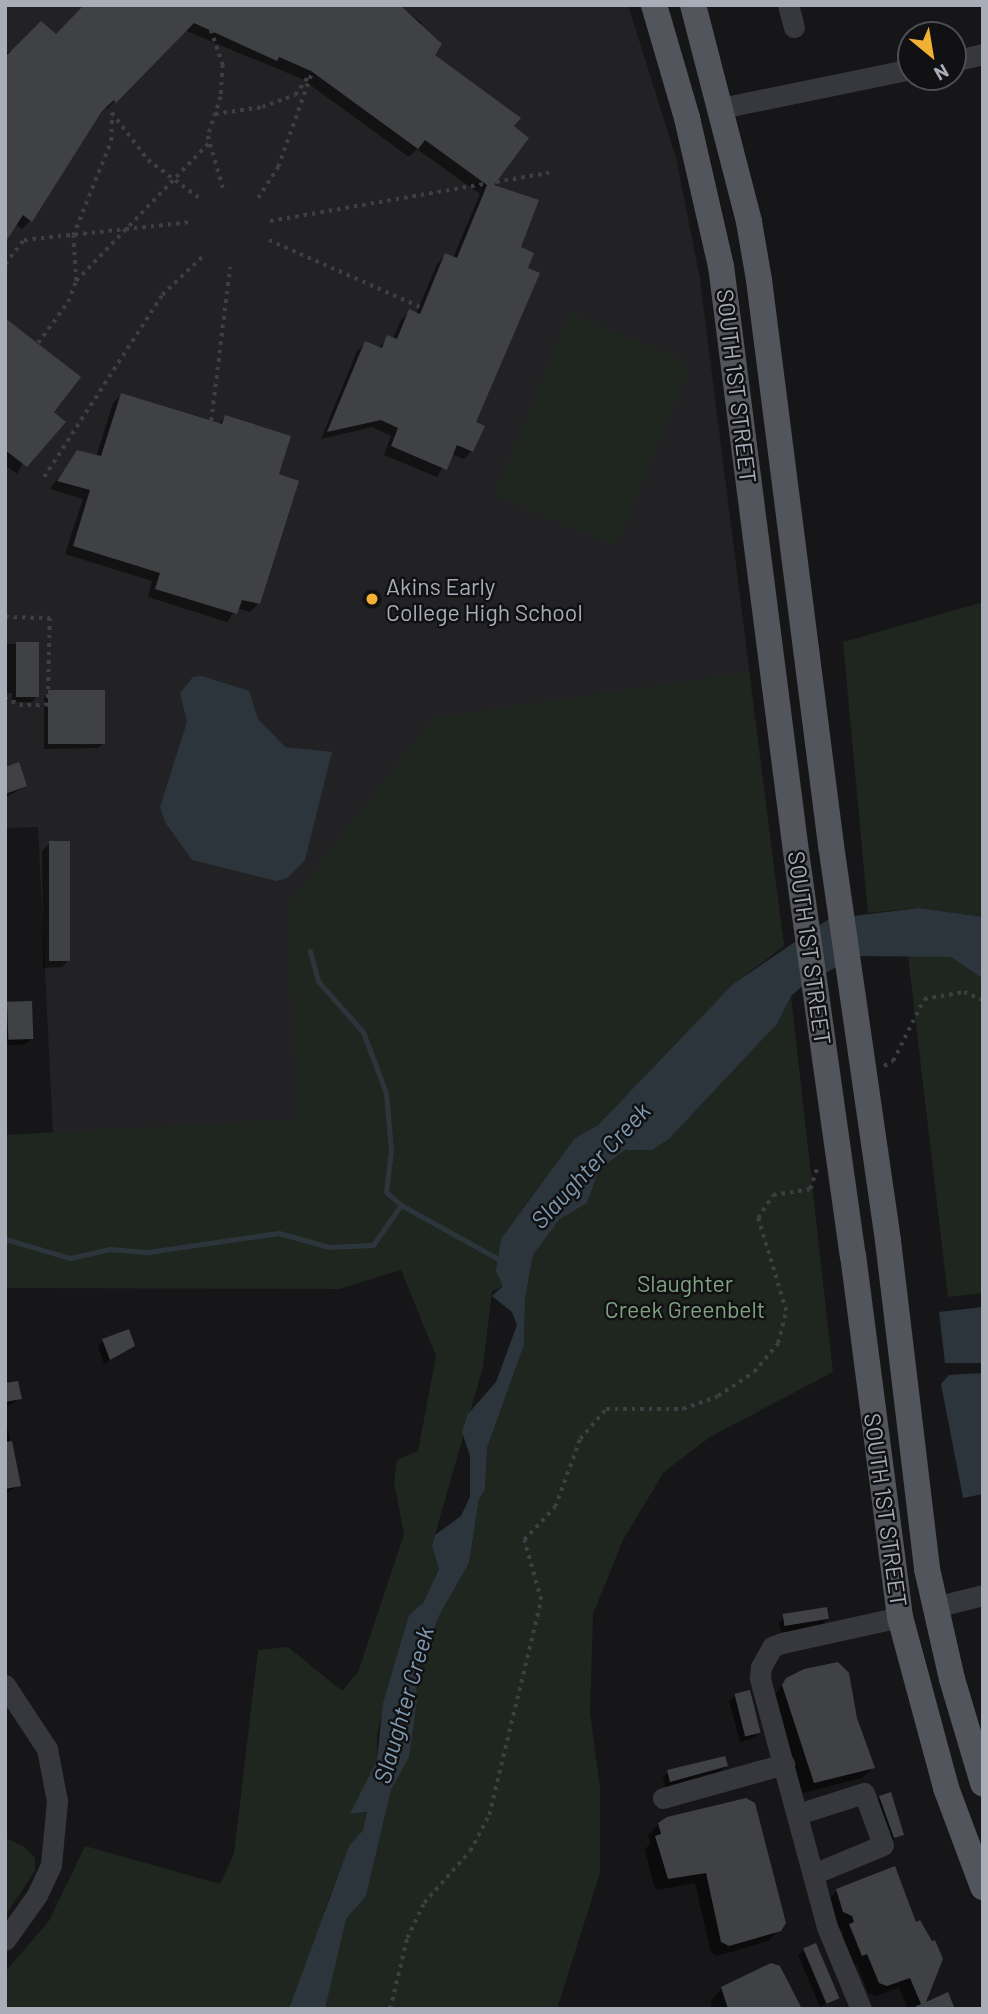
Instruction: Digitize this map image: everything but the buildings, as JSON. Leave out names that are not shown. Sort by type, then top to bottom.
[{"type":"main road","name":"SOUTH 1ST STREET","points":[[654,5],[687,118],[721,267],[797,859],[853,1255],[900,1617],[946,1788],[983,1887]]},
{"type":"main road","name":"SOUTH 1ST STREET","points":[[693,5],[721,108],[759,280],[831,845],[888,1241],[917,1499],[935,1607],[983,1783]]},
{"type":"main road","points":[[900,1617],[935,1607]]},
{"type":"street","points":[[788,5],[794,27]]},
{"type":"street","points":[[721,108],[897,72]]},
{"type":"street","points":[[935,1607],[983,1595]]},
{"type":"street","points":[[861,2009],[827,1927],[760,1678],[772,1647],[900,1617]]},
{"type":"street","points":[[5,1685],[47,1749],[57,1801],[51,1865],[37,1895],[5,1940]]},
{"type":"street","points":[[663,1798],[785,1764]]},
{"type":"street","points":[[798,1814],[864,1793],[883,1845],[813,1874]]},
{"type":"path","points":[[211,30],[223,65],[209,143],[223,188]]},
{"type":"path","points":[[215,114],[262,107],[295,94],[312,72],[278,167],[258,198]]},
{"type":"path","points":[[76,281],[73,236],[111,141],[112,113],[148,160],[202,200]]},
{"type":"path","points":[[38,344],[68,302],[76,281],[172,178],[209,143]]},
{"type":"path","points":[[270,221],[549,173]]},
{"type":"path","points":[[5,264],[24,240],[120,232],[192,222]]},
{"type":"path","points":[[269,240],[429,312]]},
{"type":"path","points":[[44,477],[162,295],[203,256]]},
{"type":"path","points":[[211,421],[230,267]]},
{"type":"path","points":[[5,617],[50,618],[48,705],[23,706],[5,699]]},
{"type":"path","points":[[882,1067],[892,1061],[924,999],[964,992],[983,1000]]},
{"type":"path","points":[[390,2009],[407,1938],[424,1903],[470,1851],[489,1815],[541,1600],[524,1540],[555,1507],[580,1439],[606,1409],[683,1409],[718,1396],[754,1372],[778,1343],[786,1311],[758,1218],[773,1195],[810,1189],[819,1154]]},
{"type":"shaded area","name":"Akins Early College High School","points":[[5,5],[628,5],[676,158],[700,279],[784,946],[733,984],[620,1102],[53,1133],[38,827],[5,828]]},
{"type":"green space","points":[[570,313],[684,361],[686,377],[616,546],[494,495]]},
{"type":"green space","points":[[983,602],[983,917],[919,908],[868,913],[843,642]]},
{"type":"green space","name":"Slaughter Creek Greenbelt","points":[[748,672],[784,946],[733,984],[598,1125],[575,1138],[504,1286],[492,1291],[483,1367],[432,1545],[439,1569],[423,1603],[409,1615],[377,1734],[377,1760],[351,1814],[368,1812],[363,1830],[349,1847],[324,1912],[366,1896],[391,1790],[409,1757],[417,1702],[416,1673],[440,1614],[469,1563],[479,1499],[485,1490],[487,1448],[524,1345],[525,1299],[533,1255],[560,1219],[587,1203],[599,1170],[625,1150],[652,1150],[668,1140],[777,1024],[791,996],[833,1372],[710,1437],[664,1472],[623,1540],[593,1614],[590,1712],[600,1788],[600,1873],[557,2009],[5,2009],[5,1972],[49,1921],[85,1846],[220,1884],[234,1854],[258,1650],[288,1647],[342,1691],[358,1672],[404,1534],[394,1482],[397,1460],[418,1451],[436,1356],[401,1270],[339,1289],[5,1288],[5,1135],[297,1119],[287,906],[433,718]]},
{"type":"green space","points":[[908,956],[951,957],[983,979],[983,1293],[948,1297]]},
{"type":"green space","points":[[5,1838],[23,1846],[35,1858],[35,1871],[5,1916]]},
{"type":"water","points":[[202,676],[249,691],[258,719],[285,747],[332,752],[305,860],[287,878],[276,881],[192,860],[165,822],[160,807],[187,722],[180,693],[193,677]]},
{"type":"water","name":"Slaughter Creek","points":[[919,908],[983,917],[983,979],[951,957],[858,956],[806,983],[791,996],[777,1024],[668,1140],[652,1150],[625,1150],[599,1170],[587,1203],[560,1219],[533,1255],[525,1299],[524,1345],[487,1448],[485,1490],[479,1499],[469,1563],[440,1614],[416,1673],[417,1702],[409,1757],[391,1790],[366,1896],[346,1919],[325,2009],[289,2009],[349,1846],[363,1830],[367,1812],[350,1814],[377,1760],[383,1703],[409,1615],[423,1603],[439,1569],[432,1546],[435,1535],[461,1516],[470,1497],[470,1456],[462,1432],[468,1414],[496,1382],[517,1325],[512,1312],[492,1296],[503,1286],[496,1271],[501,1239],[575,1138],[598,1125],[733,984],[829,919]]},
{"type":"water","points":[[983,1307],[983,1363],[945,1363],[939,1312]]},
{"type":"water","points":[[983,1373],[983,1494],[963,1498],[941,1384],[949,1375]]},
{"type":"waterway","points":[[310,951],[318,981],[363,1032],[386,1093],[391,1150],[386,1192],[401,1205]]},
{"type":"waterway","points":[[5,1239],[70,1258],[110,1249],[148,1252],[279,1233],[329,1247],[373,1245],[401,1205],[502,1261]]},
{"type":"place","name":"Akins Early College High School","points":[[372,599]]}]
